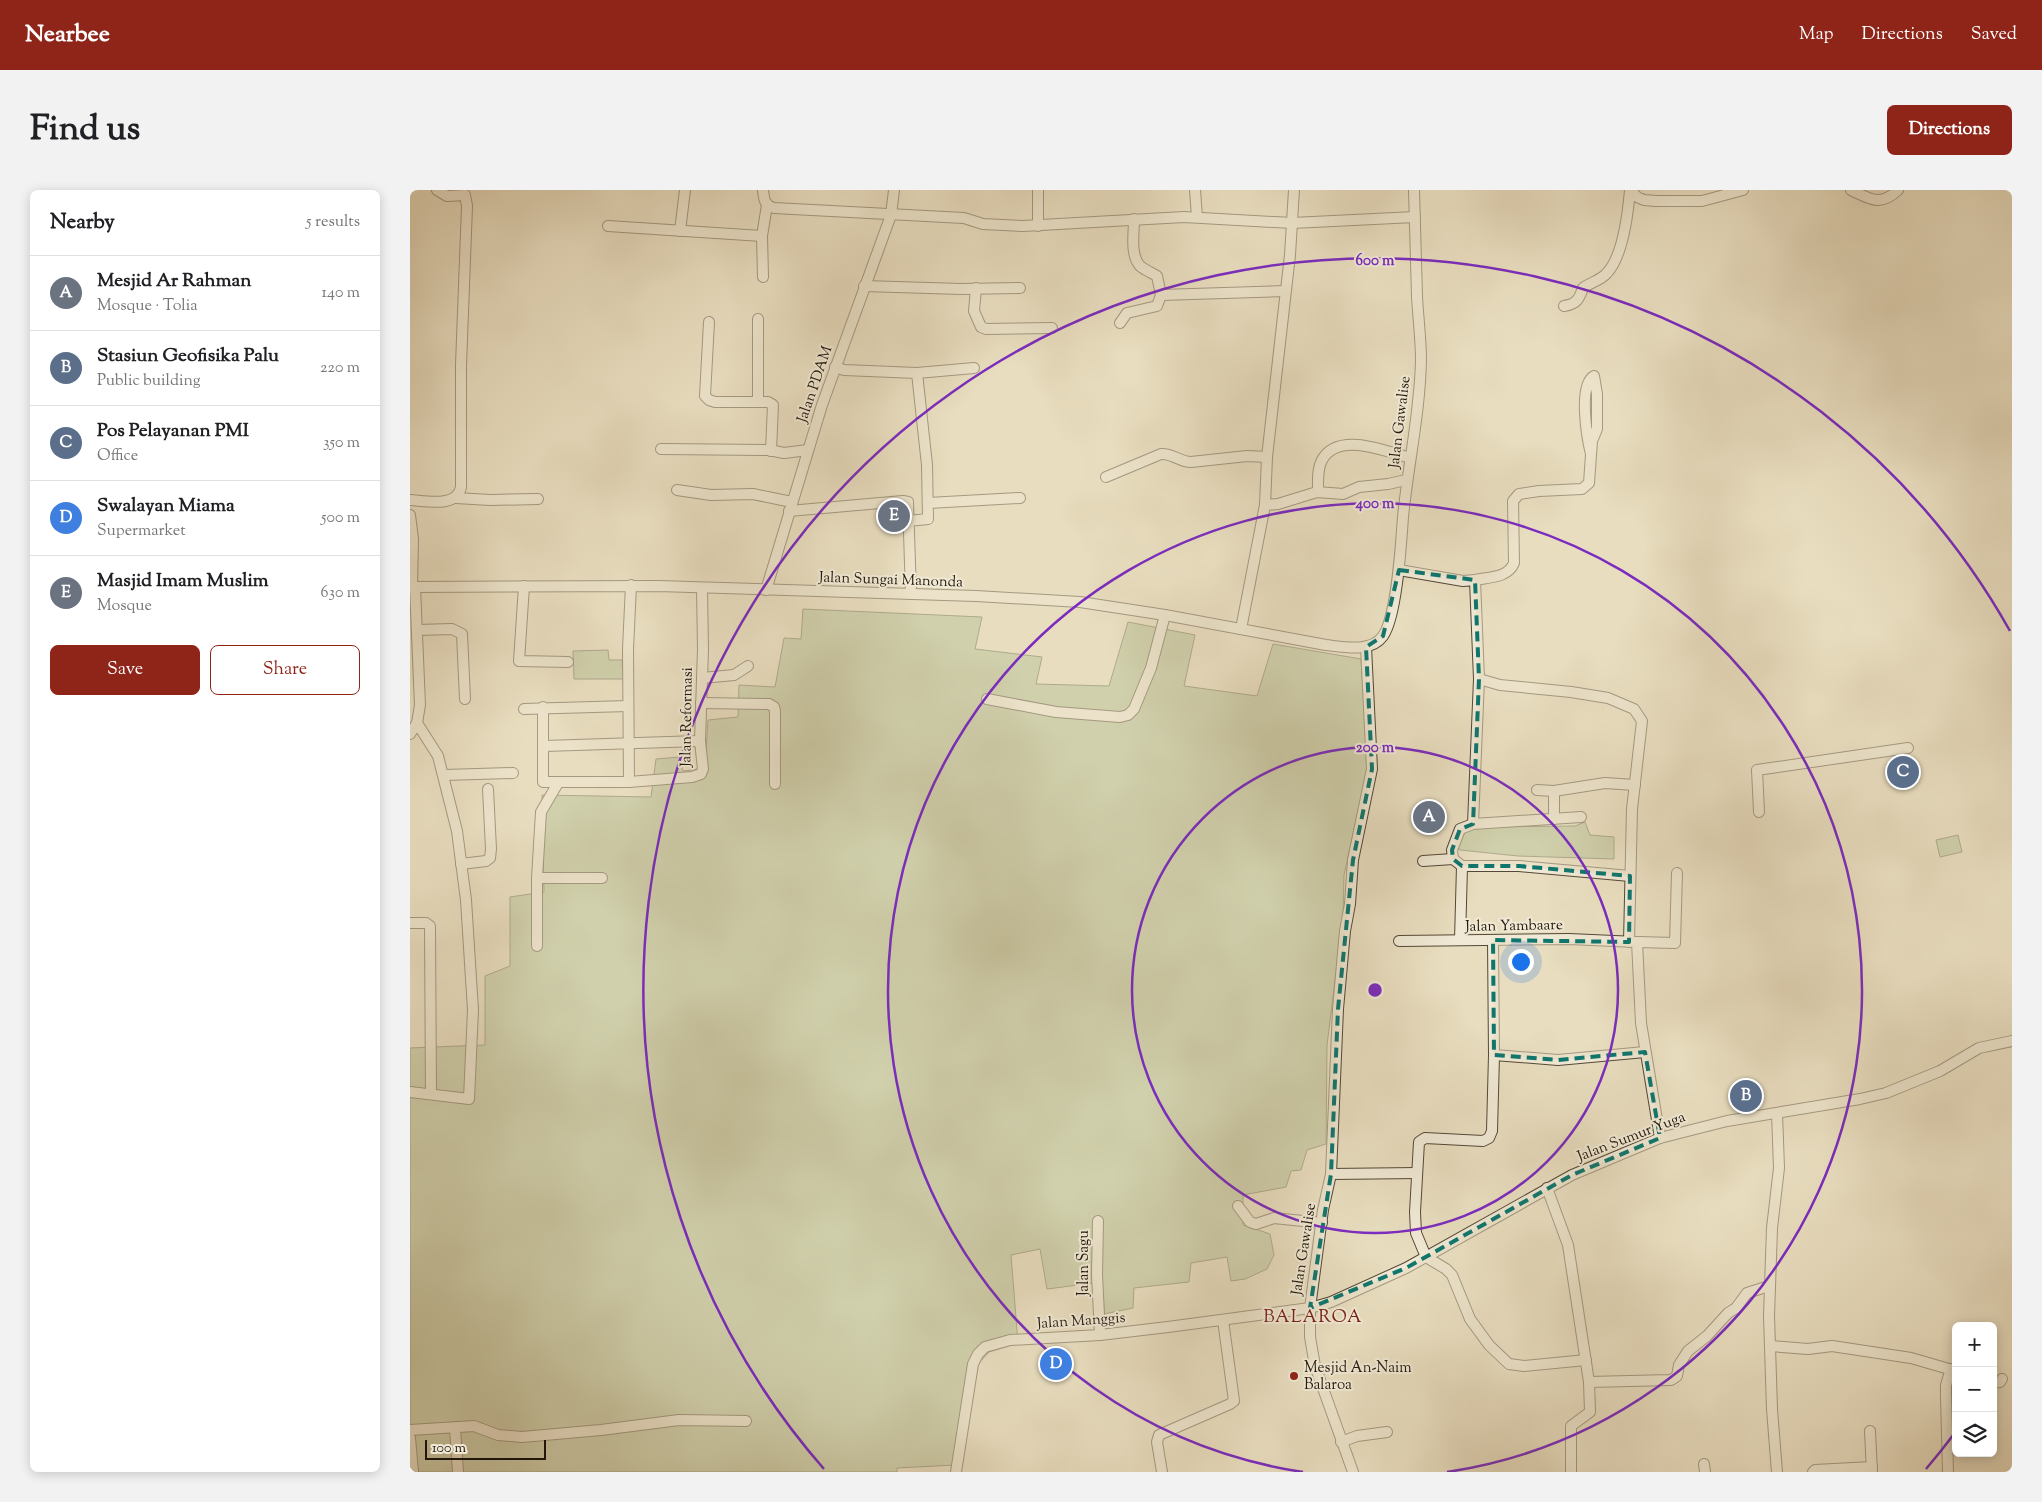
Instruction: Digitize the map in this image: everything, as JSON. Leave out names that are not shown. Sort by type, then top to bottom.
[{"type":"street","points":[[410,500],[450,501],[460,493],[462,483],[461,357],[467,206],[465,195],[446,196],[437,190]]},
{"type":"street","points":[[680,231],[685,190]]},
{"type":"street","points":[[763,190],[764,200],[767,205],[774,208],[964,218],[987,224],[1038,226],[1197,217],[1292,224],[1415,217]]},
{"type":"street","name":"Jalan PDAM","points":[[766,590],[790,506],[835,368],[891,215],[894,190]]},
{"type":"street","points":[[1038,190],[1038,226]]},
{"type":"street","points":[[1195,190],[1197,217]]},
{"type":"street","points":[[1241,629],[1265,505],[1267,457],[1294,190]]},
{"type":"street","name":"Jalan Gawalise","points":[[1353,1472],[1315,1366],[1310,1337],[1310,1308],[1331,1174],[1338,1008],[1353,860],[1372,769],[1366,647],[1376,643],[1383,636],[1390,621],[1399,570],[1406,480],[1420,371],[1414,190]]},
{"type":"street","points":[[1631,190],[1637,197],[1656,201],[1702,200],[1743,190]]},
{"type":"street","points":[[1564,306],[1573,305],[1579,300],[1583,288],[1598,281],[1608,272],[1623,240],[1631,190]]},
{"type":"street","points":[[1851,190],[1874,201],[1885,200],[1898,190]]},
{"type":"street","points":[[763,277],[762,236],[767,205]]},
{"type":"street","points":[[1120,323],[1127,313],[1157,306],[1161,295],[1157,276],[1142,268],[1134,251],[1134,220]]},
{"type":"street","points":[[608,226],[762,236]]},
{"type":"street","points":[[864,286],[1020,288]]},
{"type":"street","points":[[976,288],[974,311],[981,327],[986,329],[1052,328]]},
{"type":"street","points":[[1161,295],[1285,291]]},
{"type":"street","points":[[758,319],[758,402]]},
{"type":"street","points":[[709,322],[705,396],[709,400],[716,402],[768,402],[773,405],[771,451]]},
{"type":"street","points":[[835,368],[917,373],[974,368]]},
{"type":"street","points":[[908,522],[927,519],[928,503],[927,465],[917,373]]},
{"type":"street","points":[[1399,570],[1463,581],[1504,574],[1511,570],[1514,564],[1513,501],[1518,494],[1582,489],[1589,483],[1592,441],[1597,429],[1597,394],[1594,376],[1587,382],[1586,392],[1586,435],[1591,454]]},
{"type":"street","points":[[1318,492],[1321,462],[1328,451],[1353,444],[1373,447],[1410,458]]},
{"type":"street","points":[[661,449],[771,451],[784,453],[808,450]]},
{"type":"street","points":[[1106,477],[1161,454],[1166,454],[1186,462],[1246,456],[1267,457]]},
{"type":"street","points":[[1265,505],[1278,504],[1318,492],[1343,494],[1359,487],[1406,480]]},
{"type":"street","points":[[677,490],[711,495],[753,494],[790,506],[904,501],[908,503],[911,594]]},
{"type":"street","points":[[456,498],[490,500],[538,499]]},
{"type":"street","points":[[928,503],[1020,498]]},
{"type":"street","points":[[410,515],[412,587],[417,630],[420,699],[417,722],[410,734]]},
{"type":"street","points":[[1473,824],[1479,679],[1475,580]]},
{"type":"street","points":[[524,586],[519,661],[568,662]]},
{"type":"street","points":[[629,782],[628,706],[631,586]]},
{"type":"street","name":"Jalan Sungai Manonda","points":[[412,587],[631,586],[911,594],[1080,602],[1165,615],[1326,645],[1354,648],[1366,647]]},
{"type":"street","name":"Jalan Reformasi","points":[[558,783],[629,782],[698,776],[703,769],[700,741],[702,588]]},
{"type":"street","points":[[987,699],[1056,712],[1120,717],[1128,715],[1134,709],[1151,668],[1165,615]]},
{"type":"street","points":[[417,630],[452,630],[462,634],[465,699]]},
{"type":"street","points":[[702,678],[734,675],[748,666]]},
{"type":"street","points":[[1479,679],[1500,685],[1571,692],[1608,698],[1634,709],[1642,721],[1635,785],[1630,876],[1633,942],[1640,1012],[1660,1138]]},
{"type":"street","points":[[701,703],[769,704],[774,707],[776,711],[775,784]]},
{"type":"street","points":[[524,709],[628,706]]},
{"type":"street","points":[[537,946],[537,878],[541,812],[558,783],[543,782],[543,708]]},
{"type":"street","points":[[410,1092],[469,1099],[473,1010],[466,900],[457,831],[444,775],[434,747],[417,722]]},
{"type":"street","points":[[544,746],[628,745],[700,741]]},
{"type":"street","points":[[1759,812],[1757,770],[1908,748]]},
{"type":"street","points":[[444,775],[513,773]]},
{"type":"street","points":[[1537,790],[1554,791],[1606,783],[1635,785]]},
{"type":"street","points":[[461,864],[486,861],[490,858],[488,789]]},
{"type":"street","points":[[1554,791],[1554,819]]},
{"type":"street","points":[[1453,859],[1452,850],[1460,830],[1473,824],[1582,817]]},
{"type":"street","points":[[1423,860],[1453,859],[1462,866],[1519,866],[1630,876]]},
{"type":"street","points":[[1460,940],[1462,866]]},
{"type":"street","name":"Jalan Yambaare","points":[[1399,941],[1569,939],[1675,943],[1678,873]]},
{"type":"street","points":[[537,878],[602,878]]},
{"type":"street","points":[[410,923],[426,923],[430,926],[431,1094]]},
{"type":"street","points":[[1493,940],[1494,1055],[1492,1131],[1489,1138],[1483,1141],[1423,1139],[1419,1142],[1416,1228],[1418,1239],[1426,1257],[1450,1274],[1470,1319],[1489,1345],[1509,1364],[1524,1366],[1586,1360]]},
{"type":"street","name":"Jalan Sumur Yuga","points":[[1310,1308],[1343,1297],[1426,1257],[1572,1175],[1660,1138],[1726,1121],[1886,1093],[1940,1071],[1979,1048],[2012,1041]]},
{"type":"street","points":[[1494,1055],[1558,1060],[1645,1052]]},
{"type":"street","points":[[1777,1112],[1779,1168],[1772,1222],[1769,1286],[1770,1346],[1777,1472]]},
{"type":"street","points":[[1331,1174],[1417,1173]]},
{"type":"street","points":[[1547,1188],[1568,1245],[1589,1382],[1590,1412],[1571,1426],[1571,1472]]},
{"type":"street","points":[[1238,1206],[1250,1222],[1256,1224],[1274,1218],[1322,1223]]},
{"type":"street","name":"Jalan Sagu","points":[[1098,1221],[1097,1274],[1100,1335]]},
{"type":"street","points":[[1589,1382],[1671,1380],[1677,1376],[1680,1365],[1688,1351],[1707,1336],[1728,1313],[1736,1308],[1748,1293],[1769,1286]]},
{"type":"street","name":"Jalan Manggis","points":[[956,1472],[973,1364],[978,1354],[985,1347],[1010,1340],[1100,1335],[1310,1308]]},
{"type":"street","points":[[1162,1472],[1157,1442],[1159,1435],[1230,1404],[1234,1400],[1223,1320]]},
{"type":"street","points":[[1770,1346],[1808,1349],[1832,1346],[1911,1358],[1952,1370]]},
{"type":"street","points":[[1948,1472],[1946,1385],[1952,1372]]},
{"type":"street","points":[[410,1430],[474,1426],[498,1435],[522,1437],[601,1430],[679,1420],[746,1421]]},
{"type":"street","points":[[455,1428],[458,1472]]},
{"type":"street","points":[[1813,1472],[1815,1470],[1872,1469],[1870,1431]]},
{"type":"street","points":[[1341,1442],[1357,1436],[1387,1432]]},
{"type":"street","points":[[410,1438],[414,1472]]},
{"type":"highlighted area","points":[[1399,570],[1475,580],[1479,679],[1473,824],[1460,829],[1452,850],[1453,859],[1462,866],[1519,866],[1630,876],[1629,942],[1493,940],[1494,1055],[1558,1060],[1645,1052],[1660,1138],[1572,1175],[1406,1268],[1310,1308],[1331,1174],[1338,1009],[1353,860],[1372,769],[1366,647],[1383,636]]},
{"type":"green space","points":[[803,609],[982,617],[975,649],[1042,657],[1036,684],[1109,686],[1128,622],[1195,635],[1184,686],[1257,696],[1273,644],[1361,659],[1368,766],[1344,875],[1343,917],[1327,1045],[1326,1144],[1307,1150],[1301,1170],[1291,1171],[1286,1187],[1243,1195],[1243,1225],[1270,1234],[1274,1255],[1267,1269],[1245,1279],[1231,1281],[1227,1257],[1191,1263],[1189,1282],[1134,1288],[1133,1308],[1104,1314],[1102,1282],[1047,1289],[1040,1249],[1011,1255],[1018,1343],[989,1352],[966,1377],[956,1465],[897,1468],[897,1472],[410,1472],[410,1048],[485,1045],[485,976],[510,966],[510,897],[544,892],[542,795],[651,797],[656,759],[679,757],[683,771],[705,768],[708,720],[738,717],[739,685],[775,687],[784,638],[801,639]]},
{"type":"green space","points":[[608,650],[609,660],[622,660],[623,679],[574,679],[573,651]]},
{"type":"green space","points":[[1585,822],[1590,835],[1614,837],[1614,859],[1518,856],[1460,850],[1457,846],[1467,830],[1485,827],[1575,826]]},
{"type":"green space","points":[[1958,835],[1962,852],[1940,857],[1936,840]]},
{"type":"place","name":"Masjid Imam Muslim","points":[[894,516]]},
{"type":"place","name":"Pos Pelayanan PMI","points":[[1903,772]]},
{"type":"place","name":"Mesjid Ar Rahman","points":[[1429,817]]},
{"type":"place","name":"Stasiun Geofisika Palu","points":[[1746,1096]]},
{"type":"place","name":"Swalayan Miama","points":[[1056,1364]]},
{"type":"place","name":"Mesjid An-Naim Balaroa","points":[[1294,1376]]},
{"type":"district","name":"BALAROA","points":[[1313,1316]]}]
